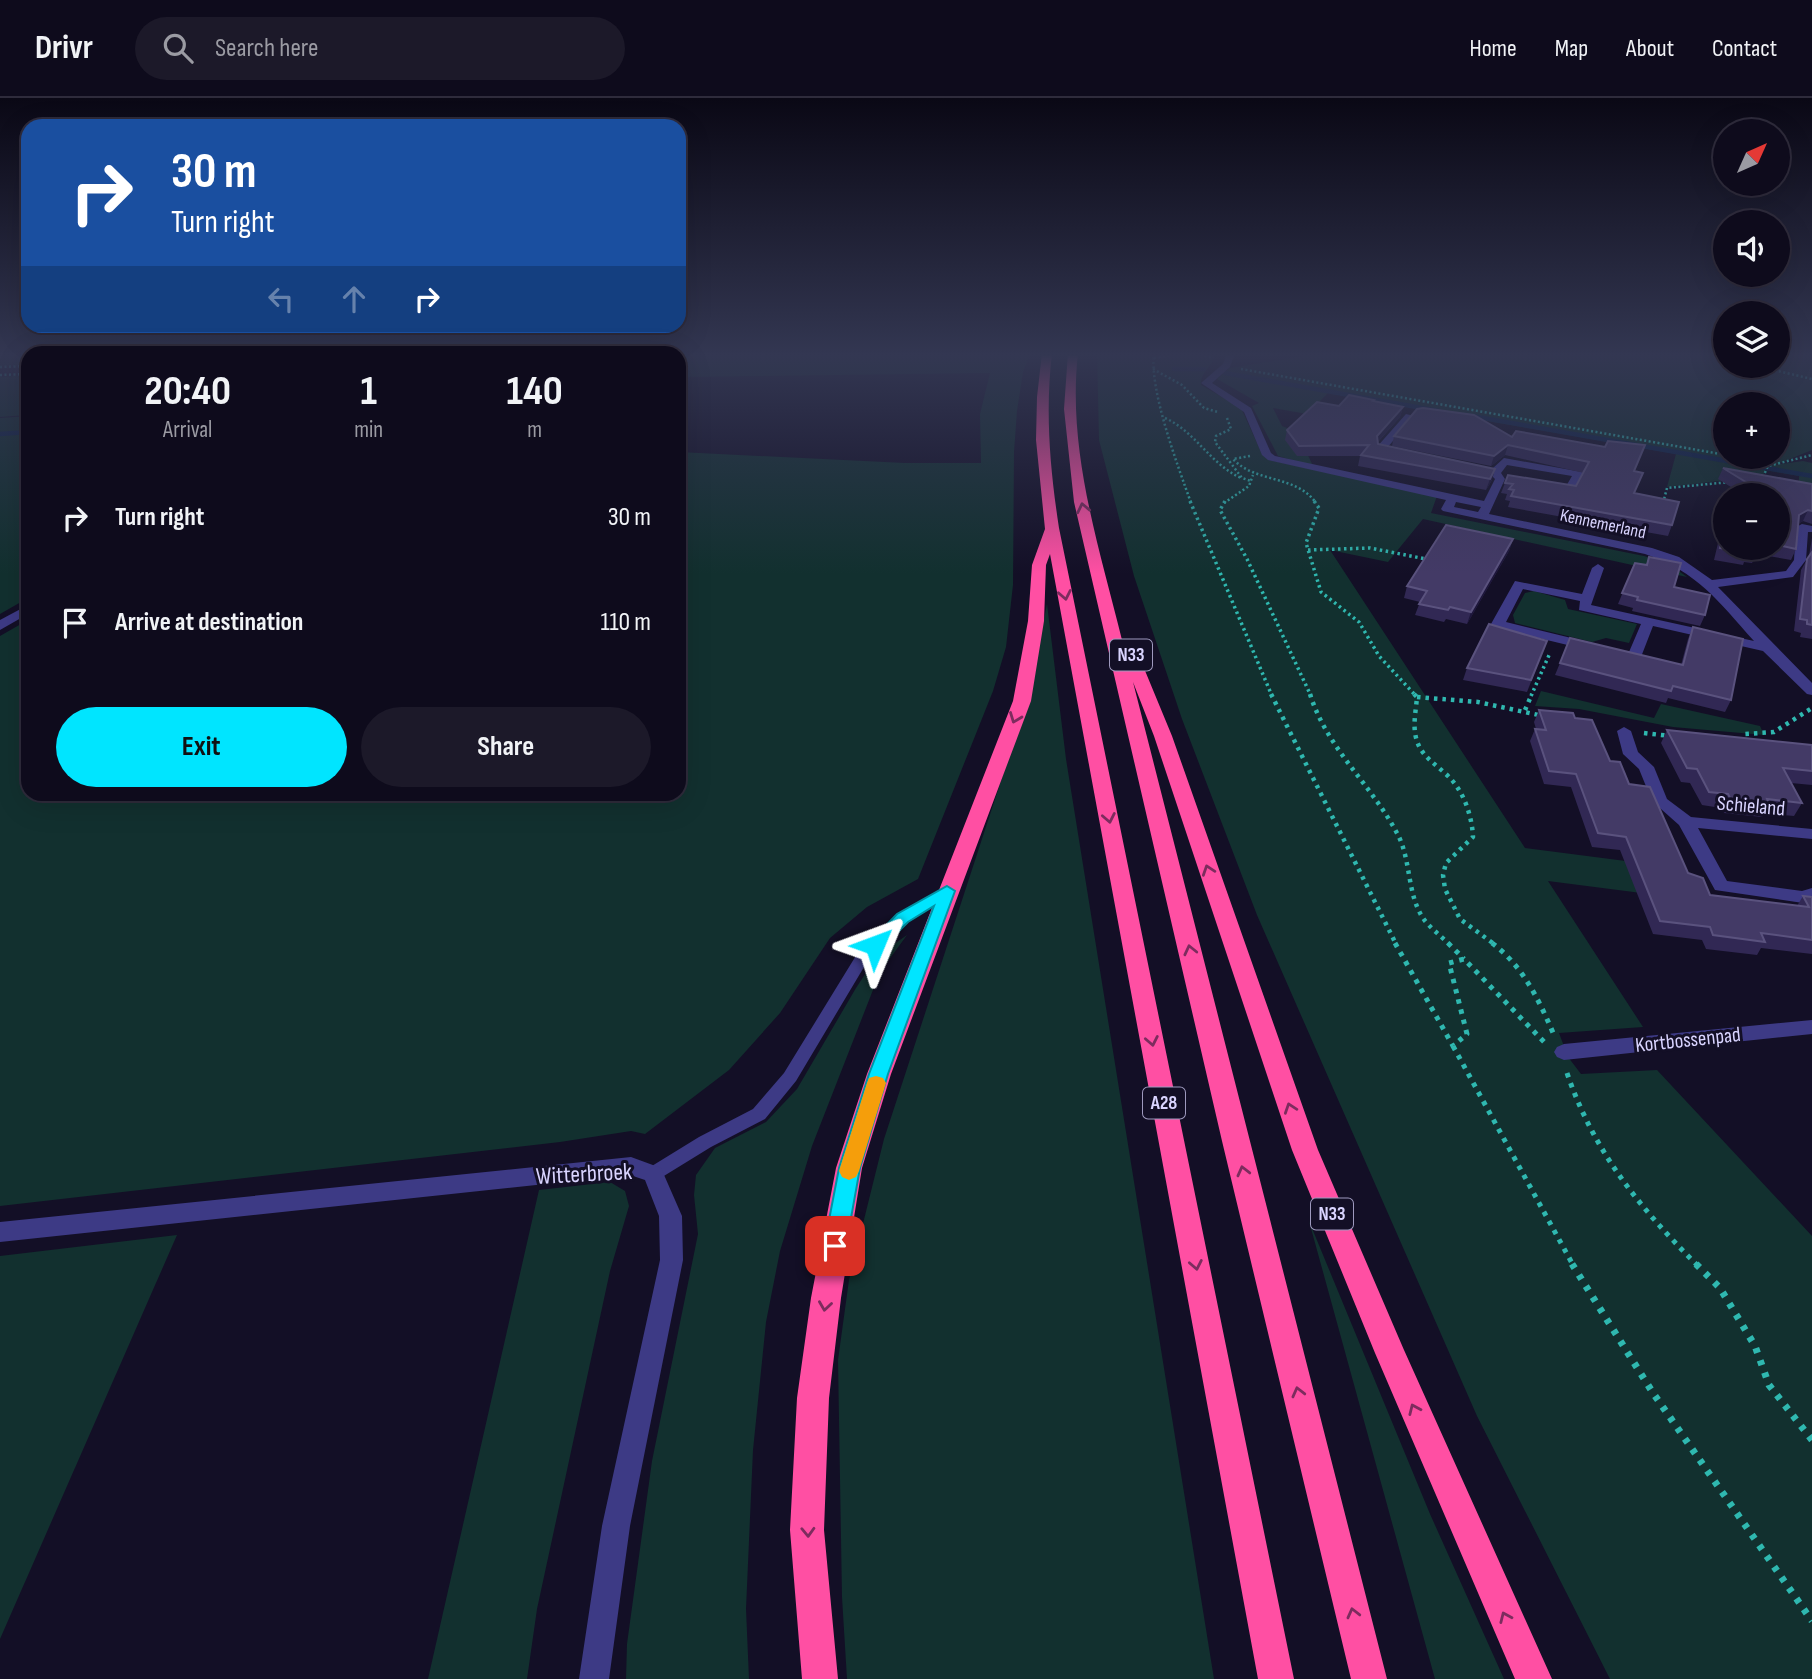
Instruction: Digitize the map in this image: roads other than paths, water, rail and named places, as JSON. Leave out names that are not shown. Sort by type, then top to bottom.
[{"type":"highway","name":"A28","points":[[1041,427],[1052,528],[1276,1679]]},
{"type":"highway","points":[[1070,427],[1081,502],[1098,574],[1369,1679]]},
{"type":"highway","points":[[820,1679],[807,1530],[813,1398],[826,1298],[849,1168],[879,1074],[1021,701],[1036,621],[1039,565],[1052,528]]},
{"type":"highway","name":"N33","points":[[1098,574],[1163,736],[1305,1150],[1390,1353],[1534,1679]]},
{"type":"street","name":"Kennemerland","points":[[1255,427],[1267,455],[1286,463],[1453,497],[1447,509],[1484,510],[1648,551],[1691,569],[1709,584],[1812,691]]},
{"type":"street","points":[[1400,427],[1380,450],[1405,456]]},
{"type":"street","name":"Kennemerland","points":[[1497,476],[1504,460],[1578,474],[1568,492],[1541,487]]},
{"type":"street","points":[[1456,465],[1513,482]]},
{"type":"street","points":[[1484,510],[1497,476]]},
{"type":"street","points":[[1709,584],[1789,574],[1796,570],[1809,526]]},
{"type":"street","points":[[1598,568],[1584,607],[1768,648]]},
{"type":"street","points":[[1586,599],[1519,584],[1498,624],[1634,657],[1647,622]]},
{"type":"street","points":[[0,626],[21,613]]},
{"type":"street","name":"Schieland","points":[[1624,731],[1631,754],[1646,766],[1660,800],[1686,822],[1721,886],[1803,897],[1812,894]]},
{"type":"street","name":"Schieland","points":[[1686,822],[1812,834]]},
{"type":"street","name":"Kortbossenpad","points":[[1564,1052],[1812,1027]]},
{"type":"street","name":"Witterbroek","points":[[0,1232],[631,1166],[653,1174],[667,1200],[672,1224],[671,1261],[629,1460],[597,1641],[594,1679]]},
{"type":"lane","points":[[653,1174],[705,1142],[759,1114],[790,1077],[862,958],[902,918],[947,891]]},
{"type":"waterway","points":[[1533,427],[1812,476]]},
{"type":"waterway","points":[[0,434],[21,432]]}]
